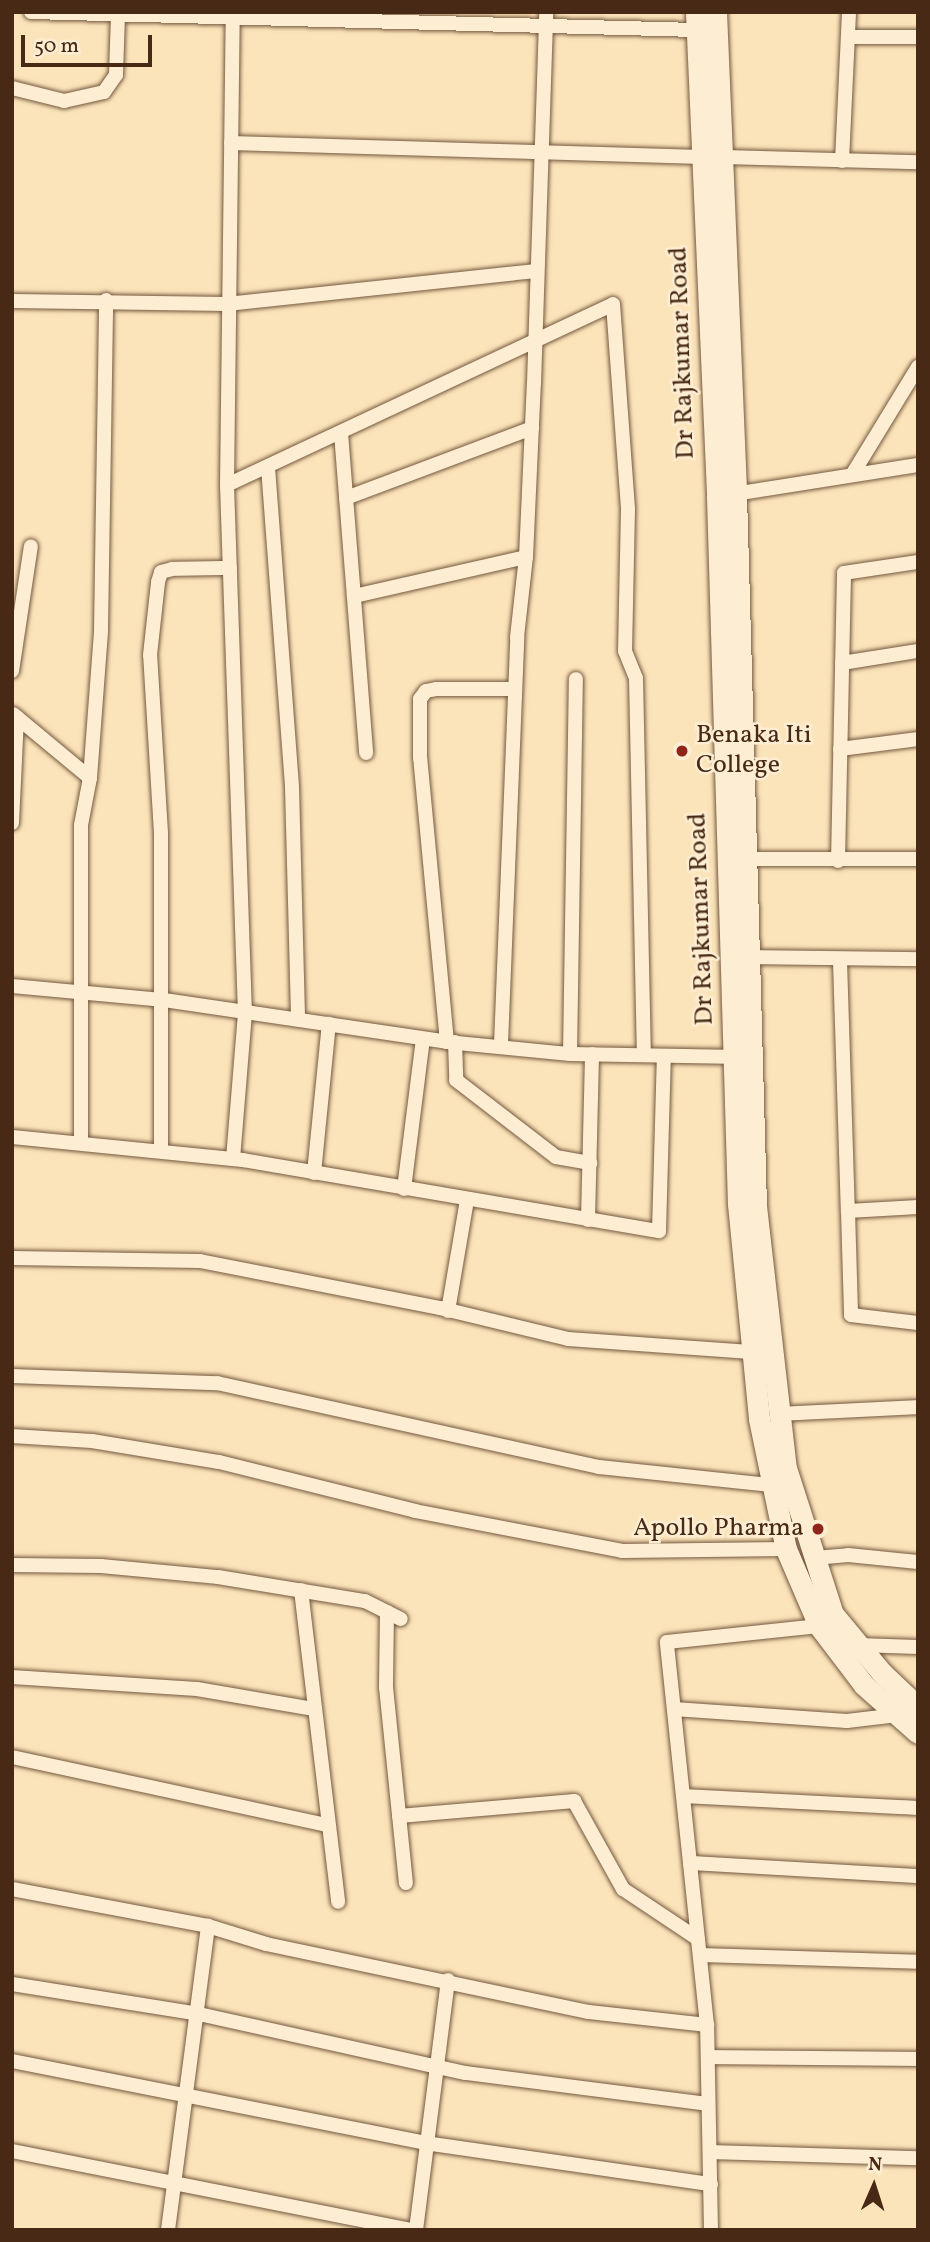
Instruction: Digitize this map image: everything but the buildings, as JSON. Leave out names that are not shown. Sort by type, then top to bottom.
[{"type":"main road","name":"Dr Rajkumar Road","points":[[712,157],[716,12]]},
{"type":"main road","name":"Dr Rajkumar Road","points":[[697,21],[712,157],[744,1057],[756,1206],[786,1468],[833,1614],[908,1711],[918,1733]]},
{"type":"main road","name":"Dr Rajkumar Road","points":[[738,859],[750,957],[738,1204],[751,1352],[769,1485],[786,1549],[819,1626],[864,1685],[908,1711]]},
{"type":"street","points":[[31,12],[118,16],[697,21]]},
{"type":"street","points":[[842,161],[849,12]]},
{"type":"street","points":[[12,88],[64,102],[104,92],[116,75],[118,16]]},
{"type":"street","points":[[233,17],[227,304],[227,485],[245,1014],[233,1159]]},
{"type":"street","points":[[501,1044],[515,690],[526,557],[536,338],[539,153],[545,20]]},
{"type":"street","points":[[848,37],[918,37]]},
{"type":"street","points":[[231,144],[918,162]]},
{"type":"street","points":[[12,301],[106,300],[227,304],[537,271]]},
{"type":"street","points":[[81,1142],[81,825],[90,778],[101,619],[106,300]]},
{"type":"street","points":[[227,485],[613,304],[628,509],[625,652],[636,678],[644,1055]]},
{"type":"street","points":[[852,475],[918,367]]},
{"type":"street","points":[[346,498],[532,428]]},
{"type":"street","points":[[341,433],[366,753]]},
{"type":"street","points":[[726,495],[918,466]]},
{"type":"street","points":[[268,467],[292,787],[298,1019]]},
{"type":"street","points":[[12,671],[31,546]]},
{"type":"street","points":[[355,596],[526,557]]},
{"type":"street","points":[[838,860],[844,573],[918,562]]},
{"type":"street","points":[[161,1150],[164,1000],[161,833],[150,655],[158,582],[162,572],[172,569],[230,568]]},
{"type":"street","points":[[842,663],[918,651]]},
{"type":"street","points":[[570,1054],[576,679]]},
{"type":"street","points":[[515,690],[436,689],[426,691],[420,699],[420,758],[456,1080],[556,1157],[590,1163]]},
{"type":"street","points":[[15,715],[90,778]]},
{"type":"street","points":[[12,823],[15,715]]},
{"type":"street","points":[[840,749],[918,738]]},
{"type":"street","points":[[738,859],[918,859]]},
{"type":"street","points":[[750,957],[839,961],[918,959]]},
{"type":"street","points":[[839,961],[851,1315],[918,1323]]},
{"type":"street","points":[[12,986],[164,1000],[423,1039],[501,1044],[570,1054],[744,1057]]},
{"type":"street","points":[[314,1173],[329,1024]]},
{"type":"street","points":[[404,1189],[423,1039]]},
{"type":"street","points":[[589,1220],[592,1055]]},
{"type":"street","points":[[12,1137],[233,1159],[659,1231],[664,1056]]},
{"type":"street","points":[[448,1311],[467,1200]]},
{"type":"street","points":[[848,1211],[918,1207]]},
{"type":"street","points":[[12,1258],[200,1262],[448,1311],[568,1339],[751,1352]]},
{"type":"street","points":[[12,1376],[217,1383],[599,1467],[769,1485]]},
{"type":"street","points":[[780,1414],[918,1407]]},
{"type":"street","points":[[12,1436],[92,1441],[219,1462],[415,1511],[622,1551],[786,1549]]},
{"type":"street","points":[[815,1558],[849,1555],[918,1562]]},
{"type":"street","points":[[12,1565],[101,1566],[301,1590],[365,1601],[394,1616],[386,1687],[406,1883]]},
{"type":"street","points":[[301,1590],[338,1902]]},
{"type":"street","points":[[711,2230],[707,2025],[667,1642],[819,1626]]},
{"type":"street","points":[[857,1645],[918,1647]]},
{"type":"street","points":[[12,1677],[197,1689],[314,1709]]},
{"type":"street","points":[[674,1709],[847,1721],[908,1711]]},
{"type":"street","points":[[12,1757],[327,1825]]},
{"type":"street","points":[[683,1796],[918,1808]]},
{"type":"street","points":[[399,1816],[574,1801],[623,1889],[698,1939]]},
{"type":"street","points":[[690,1863],[918,1876]]},
{"type":"street","points":[[12,1889],[208,1926],[266,1944],[448,1980],[589,2012],[707,2025]]},
{"type":"street","points":[[168,2230],[189,2094],[208,1926]]},
{"type":"street","points":[[700,1955],[918,1962]]},
{"type":"street","points":[[12,2151],[414,2230],[434,2067],[448,1980]]},
{"type":"street","points":[[12,1984],[199,2014],[434,2067],[708,2104]]},
{"type":"street","points":[[708,2057],[918,2059]]},
{"type":"street","points":[[12,2062],[189,2094],[425,2143],[711,2184]]},
{"type":"street","points":[[710,2152],[918,2158]]},
{"type":"place","name":"Benaka Iti College","points":[[682,751]]},
{"type":"place","name":"Apollo Pharma","points":[[818,1529]]}]
